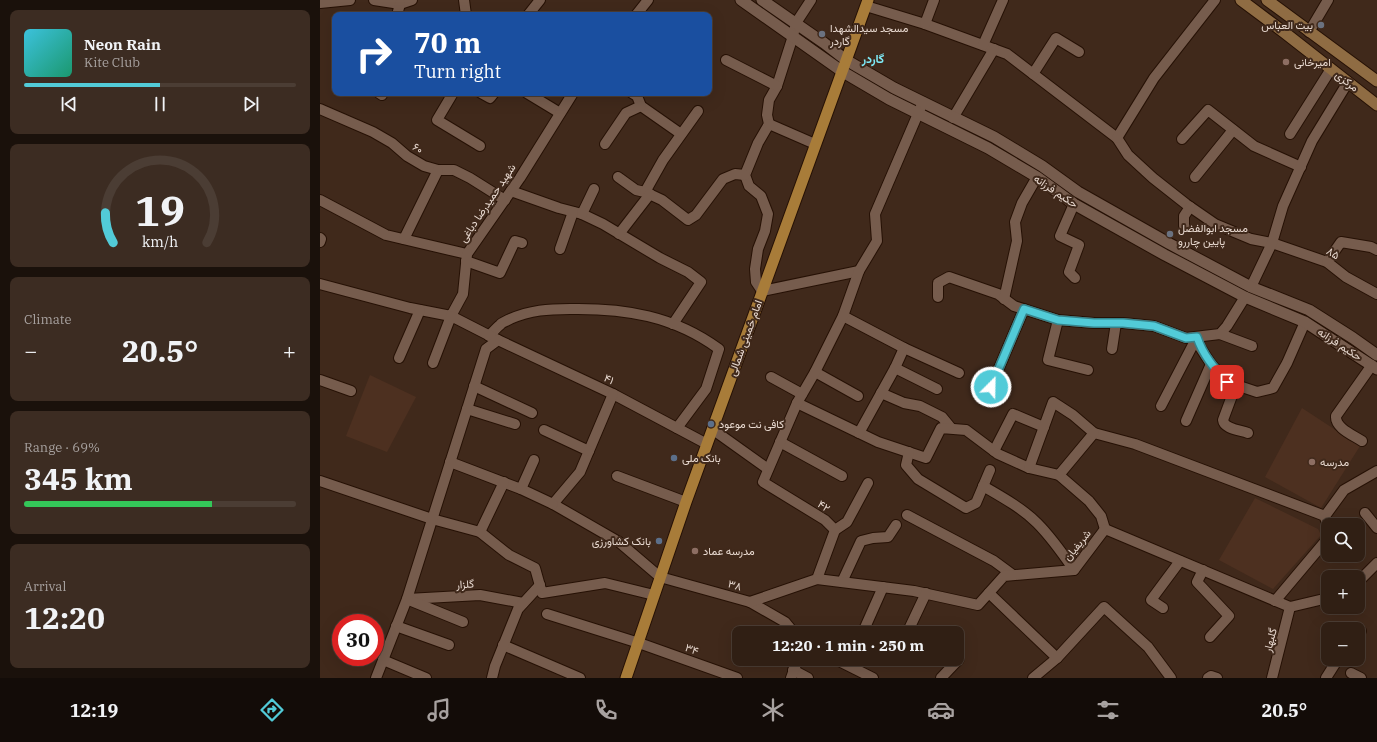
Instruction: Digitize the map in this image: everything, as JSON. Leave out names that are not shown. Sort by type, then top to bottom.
[{"type":"main road","name":"مرکزی","points":[[1241,0],[1377,105]]},
{"type":"main road","name":"مرکزی","points":[[1267,0],[1377,81]]},
{"type":"main road","name":"امام خمینی شمالی","points":[[626,678],[712,429],[867,3]]},
{"type":"street","points":[[320,3],[350,0]]},
{"type":"street","points":[[374,0],[400,4],[412,0]]},
{"type":"street","points":[[464,0],[466,12]]},
{"type":"street","points":[[530,12],[540,0]]},
{"type":"street","points":[[638,12],[648,0]]},
{"type":"street","name":"حکیم فرزانه","points":[[741,0],[843,72],[889,99],[988,148],[1037,177],[1074,204],[1165,255],[1245,297],[1305,322],[1374,367]]},
{"type":"street","name":"حکیم فرزانه","points":[[762,0],[846,60],[894,88],[994,137],[1042,166],[1078,192],[1170,244],[1251,287],[1309,310],[1377,355]]},
{"type":"street","points":[[811,0],[796,23],[777,86],[769,100],[767,115],[769,124],[758,143],[745,175],[749,186],[761,196],[768,214],[765,231],[758,249],[755,269],[756,282],[762,291],[858,271]]},
{"type":"street","points":[[925,24],[934,0]]},
{"type":"street","points":[[983,45],[1003,0]]},
{"type":"street","points":[[1117,138],[1154,78],[1215,0]]},
{"type":"street","points":[[1310,32],[1328,0]]},
{"type":"street","name":"۸۵","points":[[867,3],[1007,54],[1117,138],[1128,155],[1153,178],[1215,224],[1251,239],[1272,243],[1327,262],[1346,277],[1377,294]]},
{"type":"street","points":[[398,12],[400,4]]},
{"type":"street","points":[[1033,74],[1056,38],[1079,52]]},
{"type":"street","points":[[953,118],[994,49]]},
{"type":"street","points":[[726,60],[777,86]]},
{"type":"street","points":[[1290,134],[1331,69]]},
{"type":"street","points":[[1220,334],[1227,326],[1251,287],[1272,243],[1283,206],[1312,141],[1348,82]]},
{"type":"street","points":[[451,96],[437,120],[480,146]]},
{"type":"street","points":[[532,96],[560,113]]},
{"type":"street","name":"شهید حمیدرضا دباغی","points":[[320,200],[386,235],[467,258],[570,96]]},
{"type":"street","points":[[637,96],[641,106],[681,134]]},
{"type":"street","points":[[712,429],[768,469],[799,399],[815,372],[843,316],[858,271],[877,241],[875,214],[923,102]]},
{"type":"street","points":[[605,144],[626,113],[641,106]]},
{"type":"street","name":"۶۰","points":[[320,109],[373,132],[392,143],[407,156],[424,166],[438,170],[454,170],[508,195],[578,213],[603,224],[660,258],[688,272],[701,282],[673,324]]},
{"type":"street","points":[[1182,139],[1208,110],[1254,146],[1301,167]]},
{"type":"street","points":[[619,234],[648,193],[663,160],[698,111]]},
{"type":"street","points":[[769,124],[816,144]]},
{"type":"street","points":[[1195,177],[1233,130]]},
{"type":"street","points":[[404,239],[438,170]]},
{"type":"street","points":[[618,177],[636,190],[648,193],[662,200],[688,220],[696,215],[723,179],[735,174],[745,175]]},
{"type":"street","points":[[1004,299],[1017,241],[1015,222],[1022,203],[1037,177]]},
{"type":"street","points":[[560,249],[578,213],[594,189]]},
{"type":"street","points":[[1074,204],[1060,236],[1079,245],[1069,272],[1075,278]]},
{"type":"street","points":[[1184,226],[1184,216],[1190,206]]},
{"type":"street","points":[[320,238],[320,242]]},
{"type":"street","points":[[433,363],[451,316],[463,294],[467,258],[500,273],[516,241],[522,243]]},
{"type":"street","points":[[1327,262],[1341,242],[1371,247],[1377,250]]},
{"type":"street","points":[[938,297],[938,283],[950,277],[998,294],[1014,306],[1058,320],[1154,326],[1186,338],[1220,334],[1252,346]]},
{"type":"street","name":"۴۱","points":[[320,284],[420,310],[451,316],[613,394],[707,444]]},
{"type":"street","points":[[991,387],[1024,309]]},
{"type":"street","points":[[399,358],[420,310]]},
{"type":"street","points":[[384,657],[407,599],[486,349],[494,338],[500,324],[520,315],[537,310],[615,310],[637,313],[673,324],[704,338],[719,349],[706,388],[677,428]]},
{"type":"street","points":[[843,316],[904,348],[959,373]]},
{"type":"street","points":[[1058,320],[1048,360],[1088,370]]},
{"type":"street","points":[[1197,337],[1200,347],[1211,364],[1227,382],[1257,392],[1273,388],[1287,363],[1305,322]]},
{"type":"street","points":[[1112,349],[1116,323]]},
{"type":"street","points":[[1161,406],[1197,337]]},
{"type":"street","points":[[1346,348],[1353,338]]},
{"type":"street","points":[[859,433],[895,368],[904,348]]},
{"type":"street","points":[[1186,420],[1211,364]]},
{"type":"street","points":[[1362,441],[1339,425],[1336,420],[1336,416],[1374,367]]},
{"type":"street","points":[[895,368],[937,389]]},
{"type":"street","points":[[815,372],[858,396]]},
{"type":"street","points":[[771,377],[799,399],[859,433],[878,442],[926,458],[941,428],[966,430],[998,454],[1029,468],[1059,475],[1089,501],[1101,516],[1105,529]]},
{"type":"street","points":[[320,380],[351,391]]},
{"type":"street","points":[[1236,385],[1223,423],[1226,426],[1248,433]]},
{"type":"street","points":[[474,386],[532,412]]},
{"type":"street","points":[[881,393],[904,403],[920,406],[942,417],[950,428]]},
{"type":"street","points":[[553,504],[580,472],[613,394]]},
{"type":"street","points":[[1029,468],[1053,402],[1073,415],[1094,434],[1135,444],[1325,516],[1344,490],[1377,471]]},
{"type":"street","points":[[467,409],[515,424]]},
{"type":"street","points":[[994,451],[1012,414],[1044,427]]},
{"type":"street","points":[[544,430],[589,451]]},
{"type":"street","points":[[1059,475],[1094,434]]},
{"type":"street","points":[[780,442],[842,476]]},
{"type":"street","points":[[909,452],[906,465],[918,479],[966,508],[976,504],[990,470]]},
{"type":"street","points":[[521,489],[534,460]]},
{"type":"street","points":[[450,462],[504,482],[553,504],[619,542],[660,577]]},
{"type":"street","name":"۴۲","points":[[768,469],[763,482],[825,520],[835,530]]},
{"type":"street","points":[[617,476],[686,502]]},
{"type":"street","points":[[320,482],[432,519],[480,532],[509,555],[535,568],[542,593],[605,583],[654,595]]},
{"type":"street","points":[[480,532],[504,482]]},
{"type":"street","points":[[750,602],[817,579],[835,530],[847,522],[868,483]]},
{"type":"street","points":[[983,486],[1020,508],[1038,523],[1074,570]]},
{"type":"street","points":[[1365,512],[1377,528]]},
{"type":"street","points":[[907,515],[994,561],[1014,575]]},
{"type":"street","points":[[842,582],[861,541],[873,538],[888,537],[896,525]]},
{"type":"street","name":"شریفیان","points":[[817,579],[926,593],[978,605],[1004,576],[1074,570],[1105,529],[1290,607]]},
{"type":"street","points":[[1275,601],[1321,546]]},
{"type":"street","points":[[1163,608],[1152,600],[1180,561]]},
{"type":"street","points":[[1365,575],[1377,564]]},
{"type":"street","points":[[1203,570],[1197,582],[1228,616],[1210,637]]},
{"type":"street","name":"۳۸","points":[[660,577],[750,602],[785,622],[788,626]]},
{"type":"street","points":[[492,678],[495,666],[518,608],[540,585]]},
{"type":"street","points":[[866,626],[883,587]]},
{"type":"street","points":[[910,626],[926,593]]},
{"type":"street","points":[[989,593],[1057,658]]},
{"type":"street","name":"گلزار","points":[[407,599],[480,594],[523,603]]},
{"type":"street","points":[[407,599],[463,622]]},
{"type":"street","points":[[1290,607],[1321,600]]},
{"type":"street","points":[[1039,676],[1104,607],[1148,647],[1171,678]]},
{"type":"street","name":"گلبهار","points":[[1272,678],[1290,607]]},
{"type":"street","name":"۳۴","points":[[546,614],[639,643],[737,678]]},
{"type":"street","points":[[396,626],[449,645]]},
{"type":"street","points":[[503,645],[580,678]]},
{"type":"street","points":[[384,660],[426,678]]},
{"type":"street","points":[[376,678],[381,666]]},
{"type":"street","points":[[848,666],[873,678]]},
{"type":"street","points":[[941,678],[952,666]]},
{"type":"street","points":[[1326,678],[1334,666]]},
{"type":"street","points":[[1351,673],[1361,678]]},
{"type":"street","points":[[792,674],[808,678]]},
{"type":"street","points":[[1208,678],[1211,676],[1217,678]]},
{"type":"shaded area","points":[[370,375],[416,397],[387,452],[346,436]]},
{"type":"shaded area","name":"مدرسه","points":[[1302,408],[1360,446],[1321,508],[1265,477]]},
{"type":"shaded area","points":[[1255,498],[1318,529],[1321,535],[1273,589],[1219,560]]},
{"type":"place","name":"بیت العباس","points":[[1321,25]]},
{"type":"place","name":"مسجد سیدالشهدا گاردر","points":[[822,34]]},
{"type":"place","name":"امیرخانی","points":[[1286,62]]},
{"type":"place","name":"مسجد ابوالفضل پایین چاررو","points":[[1170,234]]},
{"type":"place","name":"کافی نت موعود","points":[[711,424]]},
{"type":"place","name":"بانک ملی","points":[[674,458]]},
{"type":"place","name":"مدرسه","points":[[1312,462]]},
{"type":"place","name":"بانک کشاورزی","points":[[659,541]]},
{"type":"place","name":"مدرسه عماد","points":[[695,551]]},
{"type":"district","name":"گاردر","points":[[873,59]]},
{"type":"route","points":[[991,387],[1024,309],[1058,320],[1154,326],[1186,338],[1197,337],[1200,347],[1211,364],[1227,382]]}]
